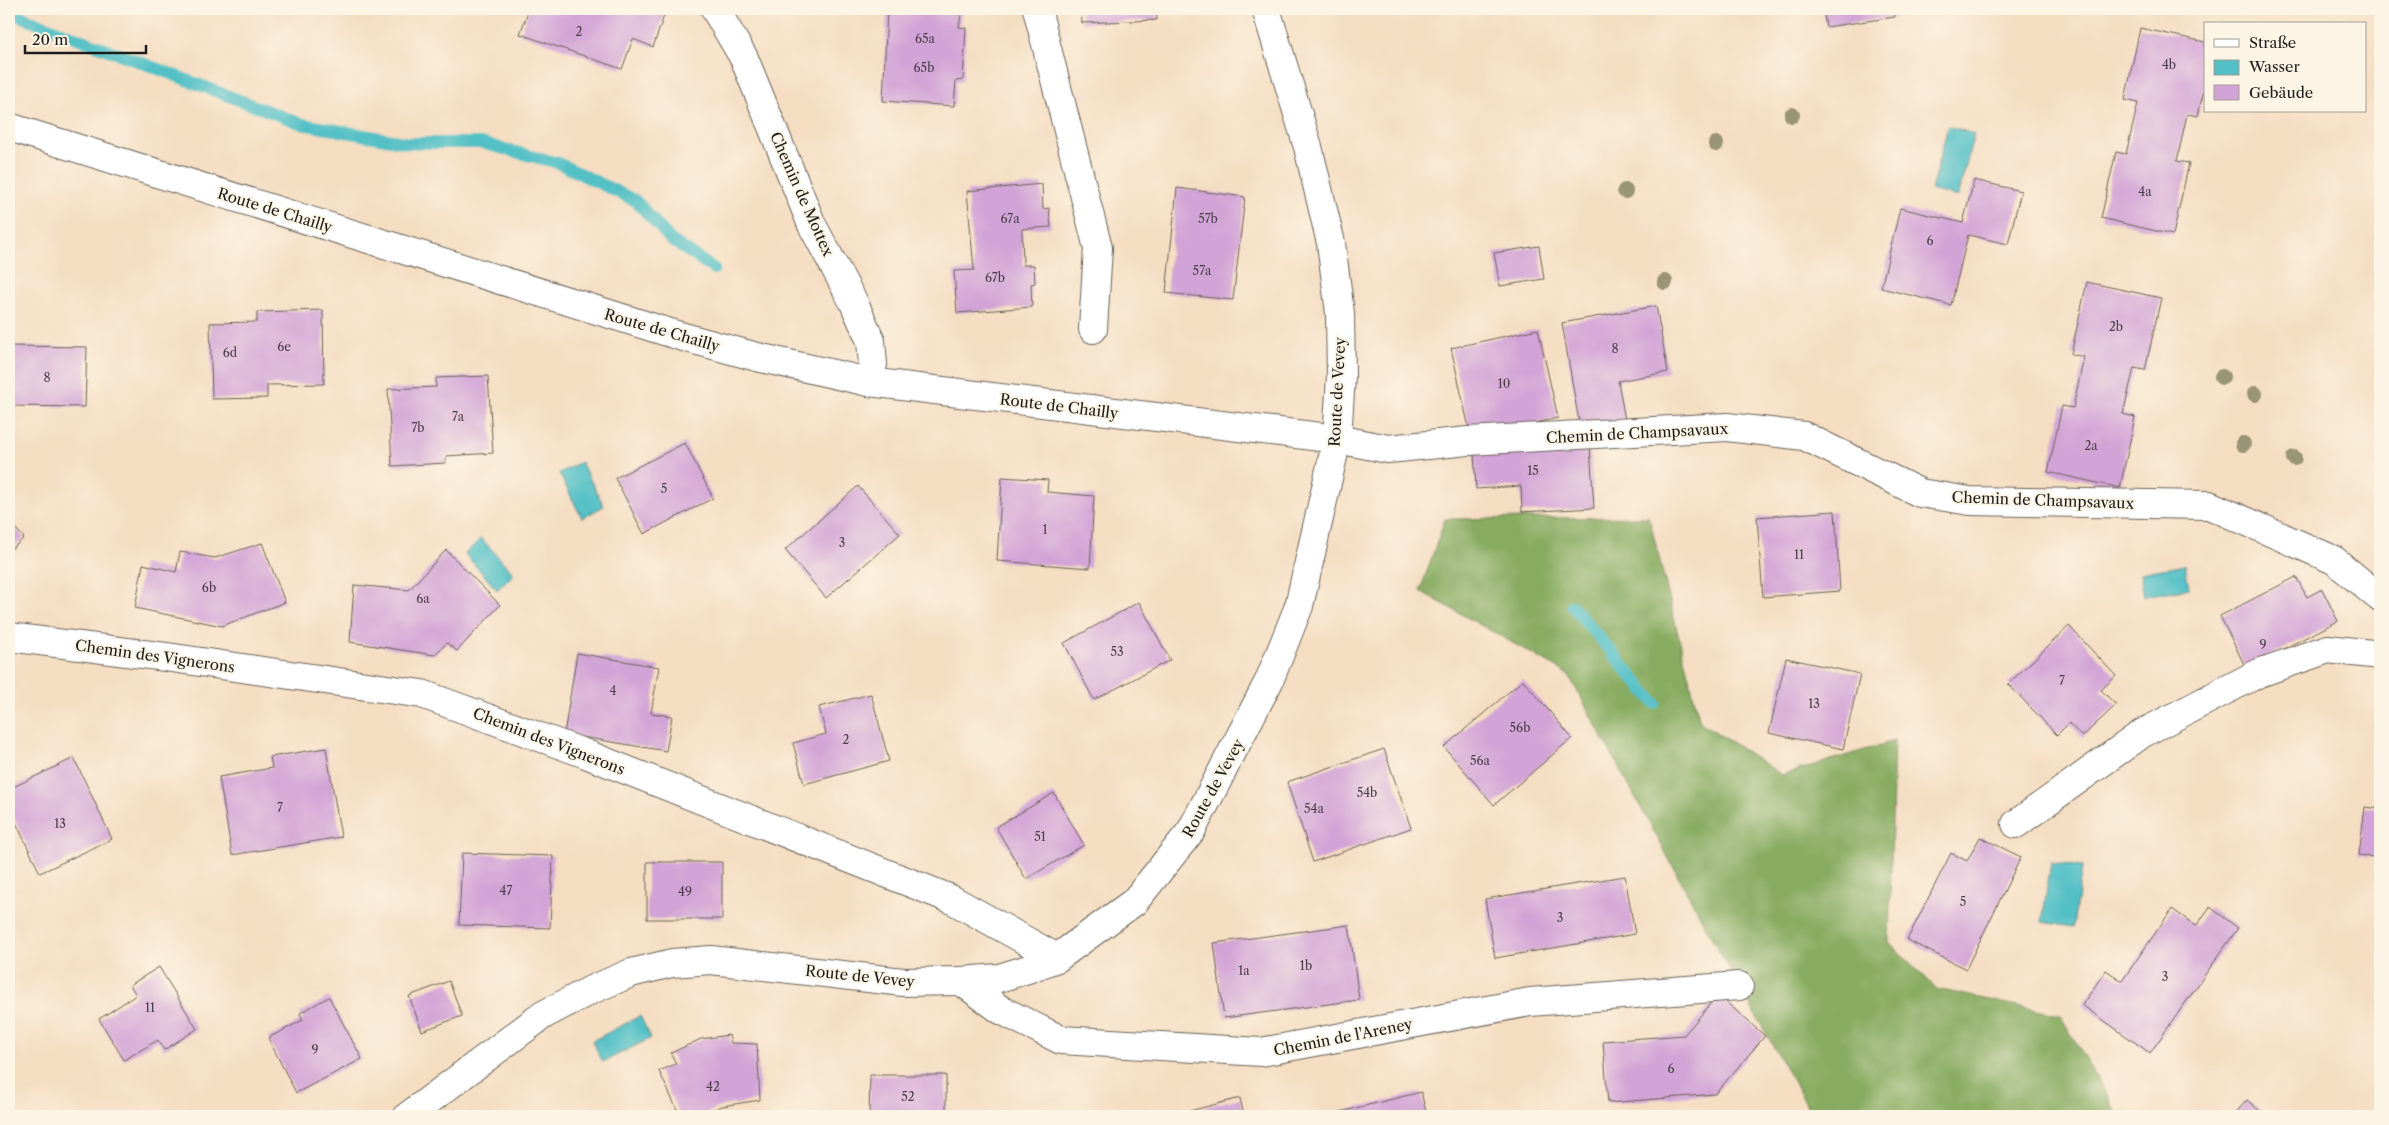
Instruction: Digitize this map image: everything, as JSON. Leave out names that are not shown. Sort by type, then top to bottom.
[{"type":"street","name":"Chemin de Mottex","points":[[716,9],[744,58],[812,224],[854,303],[871,341],[872,364],[870,382]]},
{"type":"street","points":[[1037,9],[1098,248],[1093,329]]},
{"type":"street","name":"Route de Vevey","points":[[408,1116],[542,1016],[591,990],[631,973],[672,963],[711,960],[903,982],[999,978],[1057,958],[1134,902],[1191,830],[1232,756],[1269,681],[1299,606],[1337,439],[1340,313],[1331,243],[1308,147],[1266,9]]},
{"type":"street","name":"Route de Chailly","points":[[9,127],[680,336],[757,357],[870,382],[1337,439]]},
{"type":"street","name":"Chemin de Champsavaux","points":[[1337,439],[1388,450],[1468,441],[1727,427],[1804,436],[1920,493],[1970,501],[2209,505],[2334,560],[2380,598]]},
{"type":"street","name":"Chemin des Vignerons","points":[[9,637],[166,657],[422,694],[576,750],[951,899],[1057,958]]},
{"type":"street","points":[[2016,824],[2143,733],[2259,673],[2328,649],[2380,655]]},
{"type":"street","name":"Chemin de l'Areney","points":[[961,981],[1001,1010],[1061,1040],[1261,1052],[1530,1002],[1739,986]]},
{"type":"green space","points":[[1649,517],[1700,722],[1782,775],[1894,741],[1889,942],[1937,989],[2060,1015],[2116,1111],[2114,1116],[1813,1116],[1718,949],[1568,674],[1420,591],[1445,519]]},
{"type":"water","points":[[1948,126],[1974,134],[1958,197],[1931,190]]},
{"type":"water","points":[[581,462],[604,506],[582,518],[559,473]]},
{"type":"water","points":[[481,538],[514,574],[497,590],[465,554]]},
{"type":"water","points":[[2185,565],[2189,588],[2144,596],[2140,573]]},
{"type":"water","points":[[2051,862],[2082,867],[2073,927],[2042,922]]},
{"type":"water","points":[[640,1016],[651,1038],[603,1062],[592,1041]]},
{"type":"building","points":[[529,9],[653,9],[665,13],[653,47],[633,39],[622,69],[520,34]]},
{"type":"building","points":[[887,9],[962,9],[959,27],[966,28],[963,80],[956,81],[954,106],[883,101]]},
{"type":"building","points":[[1081,9],[1156,9],[1157,20],[1082,23]]},
{"type":"building","points":[[1823,9],[1894,9],[1895,17],[1826,27]]},
{"type":"building","points":[[2140,28],[2204,42],[2204,89],[2198,116],[2187,114],[2177,161],[2189,163],[2173,235],[2101,218],[2116,152],[2126,154],[2138,103],[2125,100]]},
{"type":"building","points":[[1974,180],[2021,191],[2008,244],[1968,235],[1951,305],[1881,288],[1900,208],[1963,223]]},
{"type":"building","points":[[1042,184],[1043,209],[1049,208],[1051,227],[1022,229],[1023,265],[1034,265],[1035,283],[1031,284],[1032,307],[957,313],[954,271],[974,270],[967,191]]},
{"type":"building","points":[[1177,188],[1245,197],[1233,300],[1166,293]]},
{"type":"building","points":[[1539,246],[1544,279],[1500,286],[1494,253]]},
{"type":"building","points":[[2087,282],[2161,298],[2145,370],[2134,368],[2123,414],[2135,417],[2120,488],[2048,472],[2062,406],[2073,408],[2084,357],[2071,354]]},
{"type":"building","points":[[1656,306],[1668,372],[1618,381],[1625,420],[1580,428],[1562,323]]},
{"type":"building","points":[[323,310],[324,384],[267,385],[267,398],[212,399],[210,323],[257,322],[257,312]]},
{"type":"building","points":[[1538,329],[1558,418],[1471,437],[1451,348]]},
{"type":"building","points":[[9,346],[87,347],[85,407],[9,406]]},
{"type":"building","points":[[488,376],[493,453],[446,456],[446,463],[392,466],[388,389],[436,387],[436,378]]},
{"type":"building","points":[[685,443],[713,498],[644,534],[615,478]]},
{"type":"building","points":[[1590,447],[1594,508],[1522,512],[1521,486],[1476,489],[1474,453]]},
{"type":"building","points":[[1002,477],[1048,480],[1047,492],[1094,496],[1090,568],[997,561]]},
{"type":"building","points":[[858,486],[900,534],[826,598],[785,550]]},
{"type":"building","points":[[1835,511],[1840,591],[1763,597],[1757,517]]},
{"type":"building","points":[[9,521],[24,538],[9,551]]},
{"type":"building","points":[[262,543],[285,602],[222,626],[135,608],[143,564],[176,572],[180,552],[215,558]]},
{"type":"building","points":[[446,550],[500,605],[457,651],[447,643],[434,655],[350,642],[354,585],[409,590]]},
{"type":"building","points":[[2296,577],[2307,597],[2322,589],[2338,621],[2246,668],[2220,616]]},
{"type":"building","points":[[1139,602],[1170,660],[1094,700],[1064,643]]},
{"type":"building","points":[[2069,626],[2116,676],[2101,690],[2116,705],[2082,737],[2069,723],[2057,735],[2008,684]]},
{"type":"building","points":[[577,653],[659,667],[651,713],[672,716],[666,751],[564,734]]},
{"type":"building","points":[[1786,658],[1860,674],[1843,749],[1769,733]]},
{"type":"building","points":[[1523,680],[1572,738],[1494,805],[1444,747]]},
{"type":"building","points":[[871,694],[889,761],[804,784],[793,743],[826,734],[819,707]]},
{"type":"building","points":[[326,748],[341,837],[232,855],[219,777],[272,768],[270,757]]},
{"type":"building","points":[[1384,749],[1411,828],[1313,862],[1287,782]]},
{"type":"building","points":[[74,758],[112,839],[40,873],[9,808],[9,789]]},
{"type":"building","points":[[1054,793],[1084,845],[1026,879],[996,827]]},
{"type":"building","points":[[2365,807],[2380,809],[2380,858],[2359,855]]},
{"type":"building","points":[[1980,837],[2021,857],[1966,969],[1907,940],[1951,853],[1967,861]]},
{"type":"building","points":[[462,853],[553,856],[550,928],[459,925]]},
{"type":"building","points":[[647,862],[722,862],[722,919],[647,919]]},
{"type":"building","points":[[1625,876],[1635,934],[1495,958],[1485,899]]},
{"type":"building","points":[[2210,907],[2238,928],[2150,1053],[2082,1005],[2106,970],[2122,981],[2172,909],[2196,926]]},
{"type":"building","points":[[1349,925],[1359,1000],[1224,1018],[1214,943]]},
{"type":"building","points":[[159,967],[197,1029],[164,1050],[158,1040],[124,1060],[99,1019],[136,995],[130,985]]},
{"type":"building","points":[[449,981],[462,1016],[422,1031],[409,996]]},
{"type":"building","points":[[1718,995],[1765,1036],[1715,1094],[1608,1103],[1603,1041],[1684,1035]]},
{"type":"building","points":[[329,997],[362,1059],[296,1093],[268,1038],[303,1020],[300,1013]]},
{"type":"building","points":[[729,1035],[731,1043],[757,1044],[760,1100],[722,1106],[700,1116],[680,1116],[659,1071],[676,1064],[671,1053],[701,1039]]},
{"type":"building","points":[[870,1075],[946,1075],[946,1116],[869,1116]]},
{"type":"building","points":[[1421,1092],[1427,1116],[1324,1116]]},
{"type":"building","points":[[1240,1098],[1244,1116],[1170,1116]]},
{"type":"building","points":[[2247,1100],[2266,1116],[2233,1116]]},
{"type":"waterway","points":[[9,12],[302,124],[408,143],[481,143],[558,163],[636,201],[671,240],[714,269]]},
{"type":"waterway","points":[[1572,606],[1655,703]]}]
